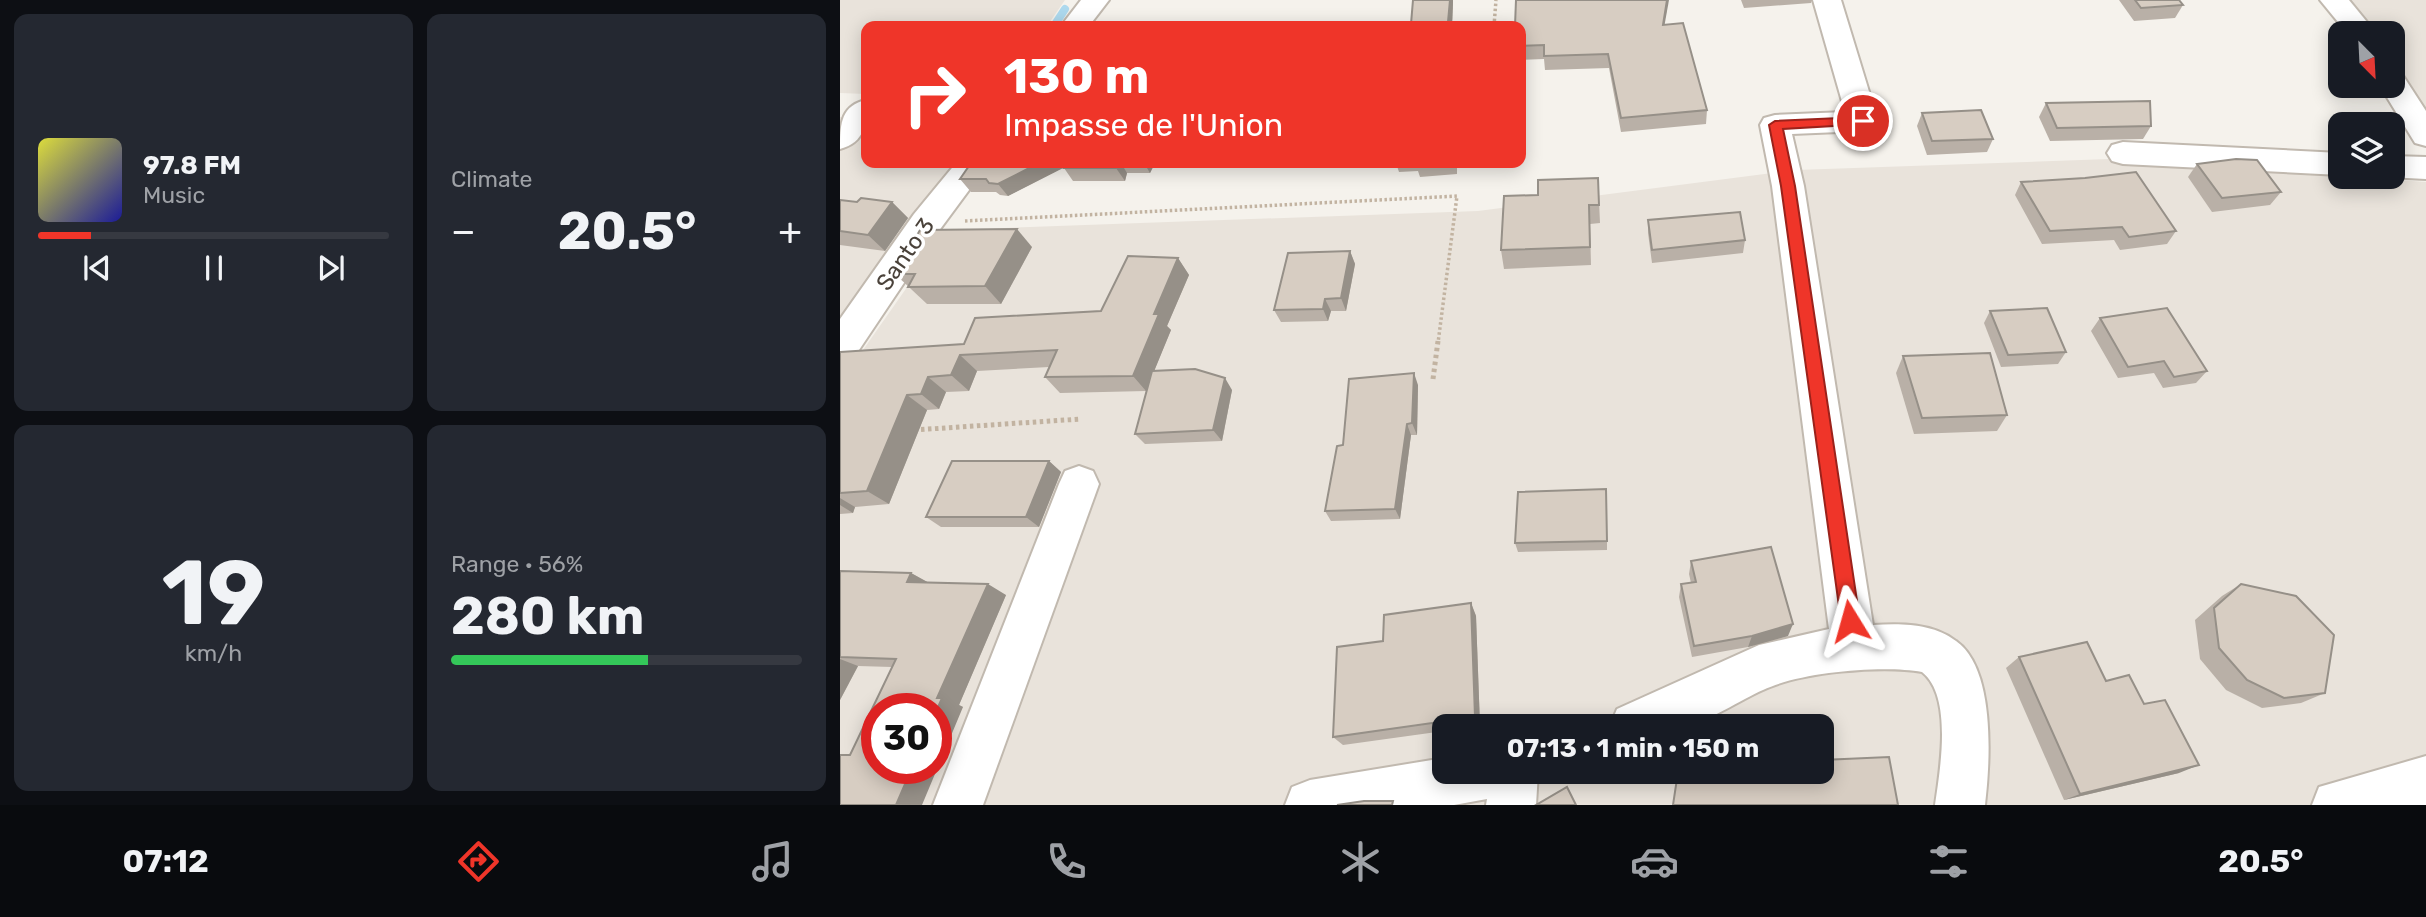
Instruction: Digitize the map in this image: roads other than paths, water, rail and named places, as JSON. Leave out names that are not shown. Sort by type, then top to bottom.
[{"type":"street","points":[[1079,21],[1096,0]]},
{"type":"street","points":[[1827,0],[1863,121],[1775,125],[1788,186],[1854,648]]},
{"type":"street","points":[[2334,0],[2352,21]]},
{"type":"street","points":[[2403,98],[2426,136]]},
{"type":"street","points":[[840,138],[856,111]]},
{"type":"street","points":[[2123,153],[2328,163]]},
{"type":"street","name":"Santo 3","points":[[840,348],[926,223],[969,168]]},
{"type":"street","points":[[2405,168],[2426,169]]},
{"type":"street","points":[[958,805],[1079,484]]},
{"type":"street","points":[[1660,714],[1768,664],[1854,648],[1919,646],[1939,655],[1951,668],[1961,694],[1966,766],[1960,805]]},
{"type":"street","points":[[2337,805],[2426,781]]},
{"type":"street","points":[[1310,805],[1433,784]]},
{"type":"street","points":[[1511,805],[1513,784]]},
{"type":"waterway","points":[[1057,21],[1065,9]]}]
